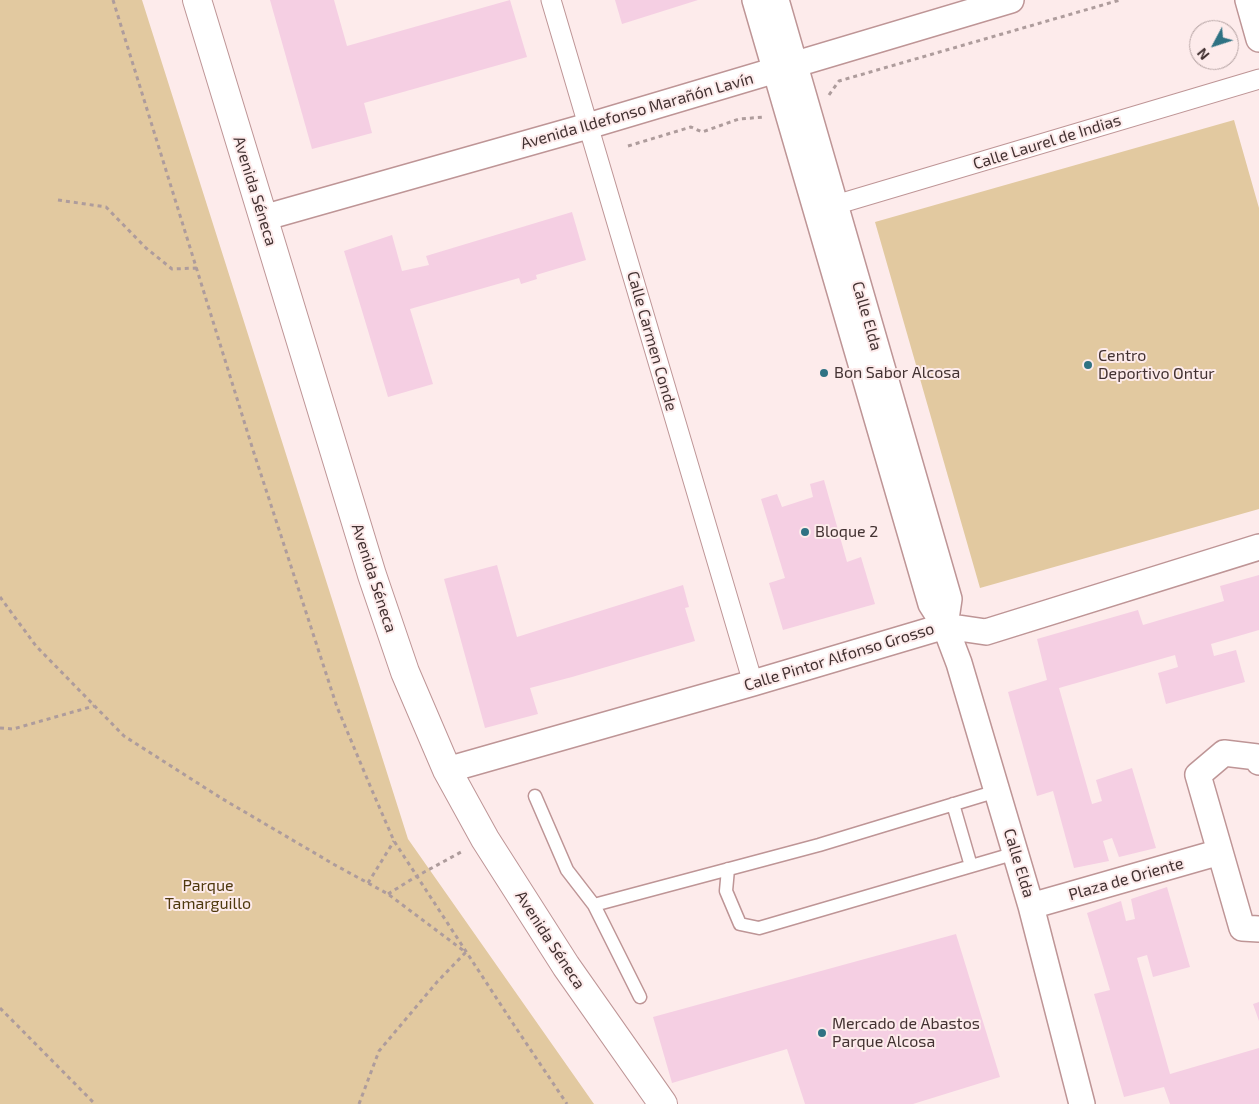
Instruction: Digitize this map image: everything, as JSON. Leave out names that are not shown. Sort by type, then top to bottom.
[{"type":"street","name":"Avenida Séneca","points":[[197,0],[372,575],[405,672],[447,770],[485,838],[566,966],[663,1104]]},
{"type":"street","name":"Calle Carmen Conde","points":[[551,0],[753,683]]},
{"type":"street","points":[[755,0],[785,67]]},
{"type":"street","points":[[776,0],[785,67]]},
{"type":"street","name":"Avenida Ildefonso Marañón Lavín","points":[[263,218],[588,126],[1011,0]]},
{"type":"street","points":[[1248,0],[1259,39]]},
{"type":"street","name":"Calle Elda","points":[[785,67],[835,205],[949,598],[945,626]]},
{"type":"street","name":"Calle Elda","points":[[785,67],[931,604],[945,626],[959,663],[1032,906],[1082,1104]]},
{"type":"street","name":"Calle Laurel de Indias","points":[[835,205],[1259,79]]},
{"type":"street","name":"Calle Pintor Alfonso Grosso","points":[[447,770],[945,626],[986,632],[1259,547]]},
{"type":"street","points":[[1259,762],[1257,757],[1224,753],[1198,775],[1242,928],[1259,929]]},
{"type":"street","name":"Plaza de Oriente","points":[[1032,906],[1220,852]]},
{"type":"lane","points":[[594,905],[819,845],[997,791]]},
{"type":"lane","points":[[535,796],[566,870],[594,905],[640,997]]},
{"type":"lane","points":[[953,804],[972,866]]},
{"type":"lane","points":[[728,869],[726,891],[740,924],[759,928],[1016,853]]},
{"type":"path","points":[[113,0],[253,450],[337,707],[394,841],[567,1104]]},
{"type":"path","points":[[826,99],[839,82],[1120,0]]},
{"type":"path","points":[[628,146],[691,127],[702,132],[739,118],[767,117]]},
{"type":"path","points":[[58,200],[106,207],[146,248],[172,269],[197,268]]},
{"type":"path","points":[[0,597],[36,646],[124,736],[221,798],[335,866],[388,894],[466,952]]},
{"type":"path","points":[[0,728],[13,729],[95,706]]},
{"type":"path","points":[[388,894],[485,838]]},
{"type":"path","points":[[368,883],[394,841]]},
{"type":"path","points":[[359,1104],[379,1051],[437,982],[466,952]]},
{"type":"path","points":[[0,1008],[95,1104]]},
{"type":"path","points":[[562,1104],[563,1098]]},
{"type":"green space","name":"Parque Tamarguillo","points":[[0,0],[142,0],[408,839],[594,1104],[0,1104]]},
{"type":"green space","name":"Centro Deportivo Ontur","points":[[1234,120],[1259,208],[1259,509],[980,588],[875,222]]},
{"type":"building","points":[[270,0],[334,0],[347,46],[510,0],[527,57],[364,103],[372,133],[312,149]]},
{"type":"building","points":[[615,0],[698,0],[622,24]]},
{"type":"building","points":[[572,212],[586,260],[536,275],[537,279],[521,284],[519,278],[410,309],[433,384],[388,397],[344,251],[392,235],[402,271],[429,265],[426,256]]},
{"type":"building","name":"Bloque 2","points":[[824,480],[847,562],[861,557],[875,604],[783,630],[769,583],[785,578],[761,499],[777,494],[782,507],[813,497],[810,484]]},
{"type":"building","points":[[497,565],[517,637],[683,585],[689,607],[685,608],[695,641],[530,688],[538,714],[485,728],[444,579]]},
{"type":"building","points":[[1259,575],[1259,630],[1211,644],[1214,656],[1236,650],[1245,682],[1166,704],[1158,673],[1178,667],[1175,655],[1059,688],[1092,804],[1102,801],[1096,780],[1132,768],[1156,848],[1119,857],[1112,838],[1103,841],[1109,861],[1074,868],[1053,791],[1037,796],[1008,692],[1047,680],[1037,639],[1138,610],[1143,625],[1224,601],[1220,586]]},
{"type":"building","points":[[1167,887],[1190,967],[1153,977],[1147,955],[1137,958],[1170,1074],[1259,1048],[1259,1104],[1170,1104],[1164,1087],[1124,1097],[1094,994],[1110,990],[1087,913],[1121,901],[1126,921],[1135,919],[1131,899]]},
{"type":"building","name":"Mercado de Abastos Parque Alcosa","points":[[956,934],[1000,1077],[913,1104],[805,1104],[787,1049],[672,1083],[653,1017]]},
{"type":"building","points":[[1259,1002],[1259,1021],[1253,1004]]},
{"type":"place","name":"Centro Deportivo Ontur","points":[[1088,365]]},
{"type":"place","name":"Bon Sabor Alcosa","points":[[824,373]]},
{"type":"place","name":"Bloque 2","points":[[805,532]]},
{"type":"place","name":"Mercado de Abastos Parque Alcosa","points":[[822,1033]]}]
